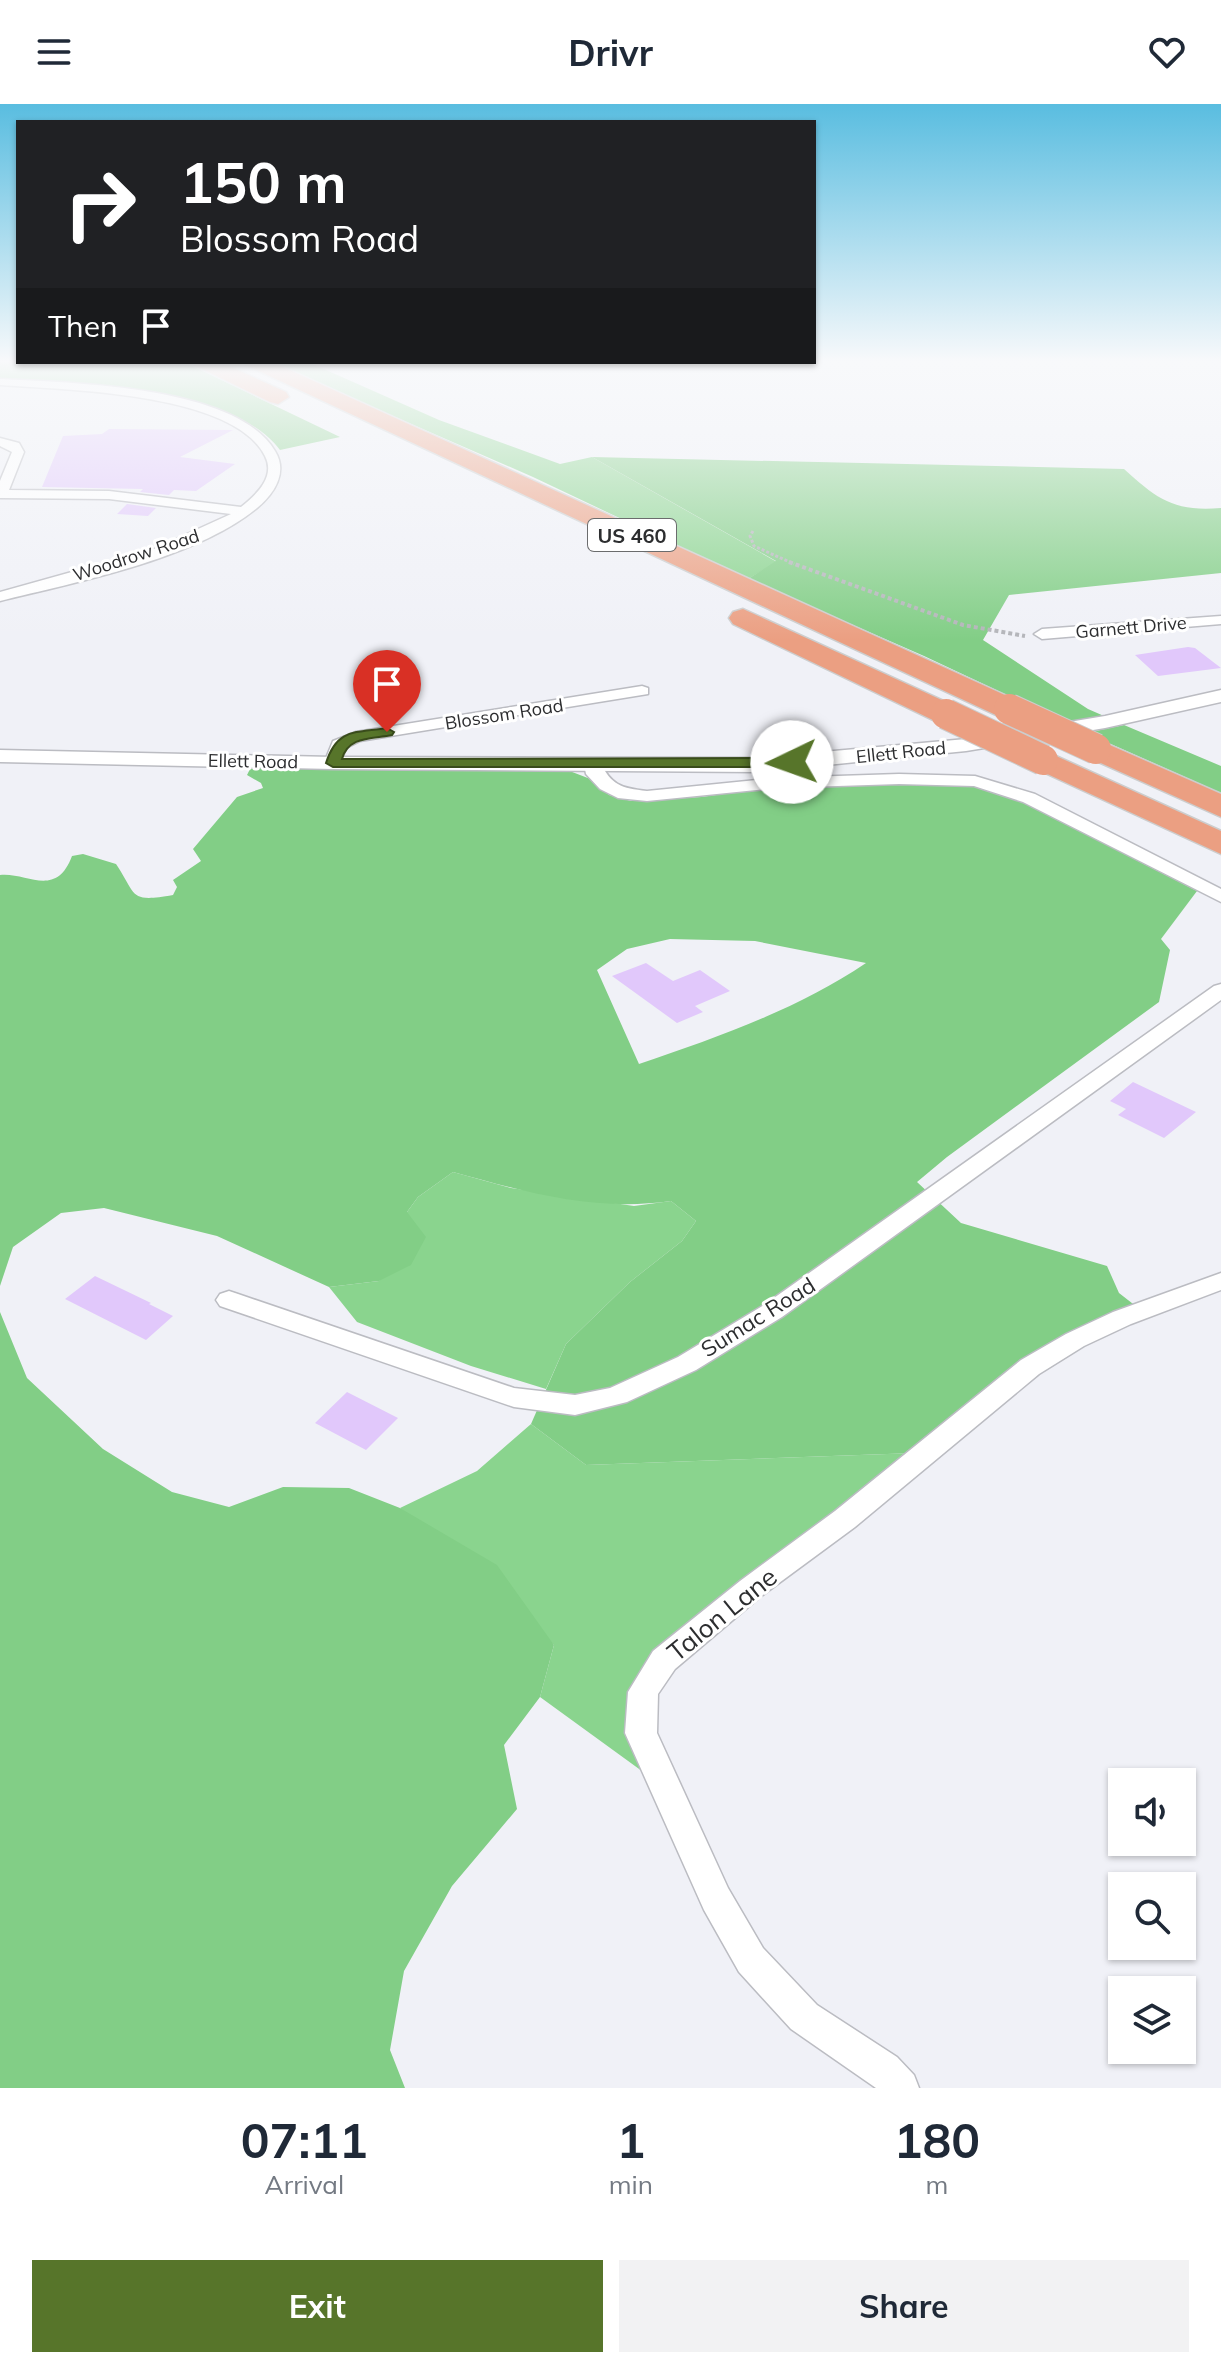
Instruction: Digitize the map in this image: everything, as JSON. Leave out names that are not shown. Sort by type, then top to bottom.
[{"type":"highway","points":[[398,455],[474,491]]},
{"type":"highway","name":"US 460","points":[[456,455],[1221,807]]},
{"type":"highway","points":[[717,606],[1221,844]]},
{"type":"street","points":[[17,455],[1,494],[109,495],[243,511]]},
{"type":"street","name":"Woodrow Road","points":[[0,597],[157,552],[208,532],[243,511],[267,489],[276,469],[271,455]]},
{"type":"street","name":"Garnett Drive","points":[[1042,634],[1221,620]]},
{"type":"street","name":"Blossom Road","points":[[333,763],[339,745],[356,737],[642,691]]},
{"type":"street","name":"Ellett Road","points":[[0,756],[333,763],[757,765],[891,754],[1105,722],[1221,696]]},
{"type":"street","points":[[593,764],[595,774],[606,785],[624,794],[647,796],[805,782],[899,779],[975,781],[1029,798],[1221,896]]},
{"type":"street","name":"Sumac Road","points":[[229,1300],[505,1396],[547,1404],[593,1402],[616,1395],[705,1352],[773,1311],[1221,990]]},
{"type":"street","name":"Talon Lane","points":[[901,2088],[884,2070],[804,2017],[751,1960],[716,1899],[641,1733],[643,1692],[664,1660],[750,1589],[845,1519],[1030,1367],[1075,1340],[1122,1318],[1221,1281]]},
{"type":"path","points":[[753,531],[751,542],[761,550],[935,615],[1006,635],[1042,634]]},
{"type":"green space","points":[[482,455],[534,455],[560,464],[592,457],[777,562],[748,579]]},
{"type":"green space","points":[[592,457],[1124,469],[1167,501],[1191,508],[1221,508],[1221,573],[1009,595],[983,640],[1088,709],[1104,716],[1066,723],[924,656],[748,579],[776,561]]},
{"type":"green space","points":[[1124,725],[1221,766],[1221,793],[1086,733]]},
{"type":"green space","points":[[259,766],[567,770],[593,780],[609,795],[631,801],[701,797],[775,787],[898,784],[979,787],[1029,805],[1197,891],[1161,939],[1170,950],[1159,1002],[917,1182],[961,1223],[1107,1266],[1119,1293],[1137,1307],[915,1453],[586,1465],[531,1424],[566,1344],[630,1282],[682,1241],[696,1221],[671,1201],[643,1204],[587,1202],[534,1193],[453,1172],[418,1197],[407,1212],[426,1237],[411,1265],[379,1281],[329,1287],[217,1236],[104,1208],[61,1213],[13,1247],[0,1286],[0,875],[49,880],[58,877],[72,856],[83,854],[116,864],[131,890],[141,897],[173,895],[177,887],[173,880],[201,861],[193,849],[237,797],[263,788],[261,783],[247,775],[250,769]],"holes":[[[670,939],[755,941],[866,963],[785,1008],[727,1033],[639,1064],[597,970],[627,949]]]},
{"type":"green space","points":[[453,1172],[511,1188],[634,1206],[671,1201],[696,1221],[682,1241],[630,1282],[566,1344],[546,1389],[471,1366],[357,1322],[329,1287],[379,1281],[407,1212],[418,1197]]},
{"type":"green space","points":[[0,1312],[27,1378],[103,1449],[172,1492],[229,1507],[283,1487],[349,1488],[400,1508],[497,1565],[554,1645],[540,1697],[504,1745],[517,1809],[452,1886],[404,1971],[390,2050],[405,2088],[0,2088]]},
{"type":"green space","points":[[531,1424],[586,1465],[915,1453],[652,1656],[646,1774],[540,1697],[554,1645],[400,1508],[477,1471]]},
{"type":"building","points":[[55,455],[185,455],[180,457],[235,464],[196,491],[174,490],[169,495],[140,492],[143,489],[42,487]]},
{"type":"building","points":[[127,504],[156,508],[148,516],[117,514]]},
{"type":"building","points":[[1195,648],[1221,668],[1158,676],[1135,655]]},
{"type":"building","points":[[646,963],[673,981],[700,970],[730,991],[695,1006],[703,1012],[677,1023],[612,976]]},
{"type":"building","points":[[1133,1082],[1196,1112],[1164,1138],[1118,1115],[1126,1109],[1110,1101]]},
{"type":"building","points":[[95,1276],[173,1316],[146,1340],[65,1299]]},
{"type":"building","points":[[347,1392],[398,1418],[366,1450],[315,1423]]},
{"type":"route","points":[[387,732],[347,739],[339,745],[333,763],[757,765],[792,762]]}]
